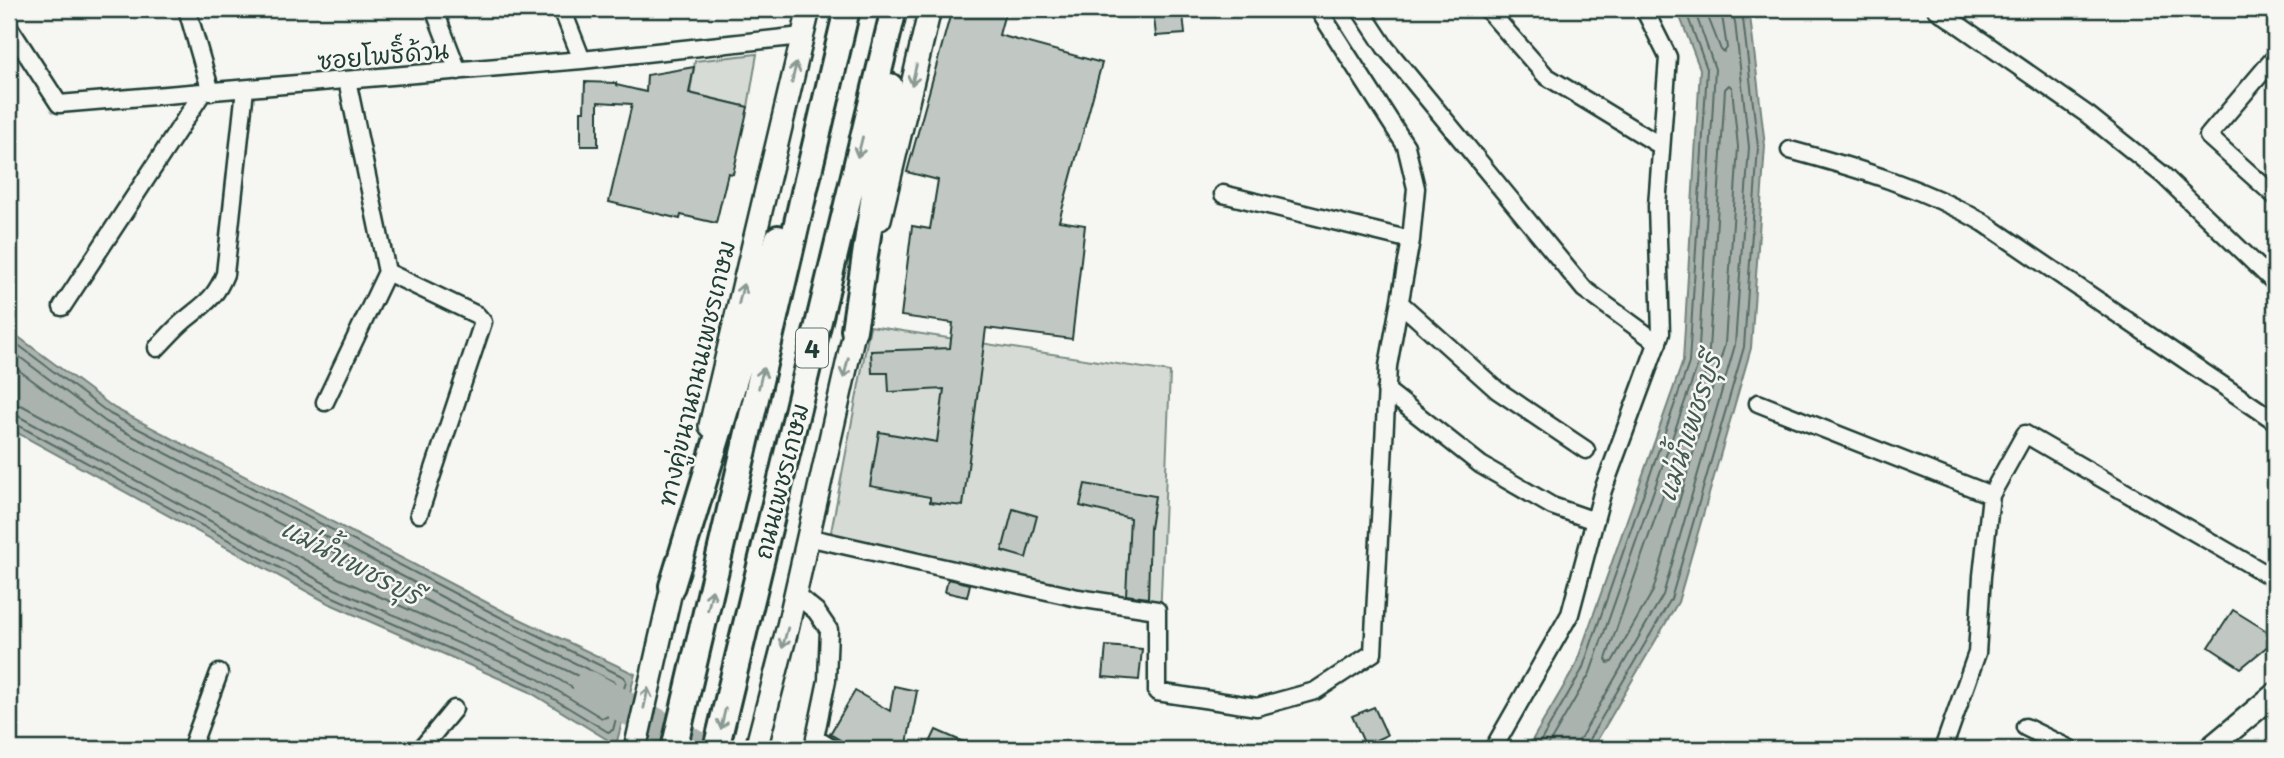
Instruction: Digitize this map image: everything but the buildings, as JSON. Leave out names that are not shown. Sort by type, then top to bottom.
[{"type":"highway","name":"ถนนเพชรเกษม","points":[[716,749],[894,9]]},
{"type":"highway","points":[[854,331],[901,9]]},
{"type":"highway","name":"ถนนเพชรเกษม","points":[[674,749],[845,19]]},
{"type":"highway","points":[[672,586],[845,19]]},
{"type":"main road","name":"ทางคู่ขนานถนนเพชรเกษม","points":[[635,749],[657,646],[809,9]]},
{"type":"main road","name":"4","points":[[756,749],[795,594],[930,9]]},
{"type":"main road","points":[[2209,749],[2275,694]]},
{"type":"street","points":[[62,307],[207,92],[187,9]]},
{"type":"street","points":[[434,9],[458,71]]},
{"type":"street","points":[[562,9],[582,61]]},
{"type":"street","points":[[807,537],[1078,598],[1157,610],[1157,692],[1257,707],[1315,691],[1373,653],[1388,366],[1411,240],[1416,188],[1406,146],[1318,9]]},
{"type":"street","points":[[1360,9],[1385,47],[1584,289],[1658,343]]},
{"type":"street","points":[[1487,9],[1546,76],[1661,146]]},
{"type":"street","points":[[1493,749],[1570,614],[1603,490],[1661,333],[1657,206],[1668,57],[1644,9]]},
{"type":"street","points":[[1936,9],[2088,115],[2163,176],[2275,283]]},
{"type":"street","name":"ซอยโพธิ์ด้วน","points":[[9,27],[59,104],[582,61],[802,36]]},
{"type":"street","points":[[2275,57],[2208,136],[2275,196]]},
{"type":"street","points":[[325,402],[387,272],[346,80]]},
{"type":"street","points":[[157,348],[184,320],[205,305],[218,290],[225,275],[245,89]]},
{"type":"street","points":[[1790,150],[1853,167],[1951,204],[1984,223],[2275,421]]},
{"type":"street","points":[[1223,194],[1411,240]]},
{"type":"street","points":[[387,272],[477,315],[483,323],[419,514]]},
{"type":"street","points":[[1399,303],[1497,390],[1586,450]]},
{"type":"street","points":[[1386,390],[1481,465],[1552,506],[1595,522]]},
{"type":"street","points":[[1758,403],[1990,495]]},
{"type":"street","points":[[1943,749],[1977,653],[1990,495],[2025,434],[2275,579]]},
{"type":"street","points":[[795,594],[816,611],[829,630],[827,680],[815,738],[832,749]]},
{"type":"street","points":[[191,749],[219,673]]},
{"type":"street","points":[[421,749],[454,709]]},
{"type":"street","points":[[2025,727],[2070,749]]},
{"type":"shaded area","points":[[757,54],[748,107],[690,93],[695,61]]},
{"type":"shaded area","points":[[870,326],[1170,372],[1160,620],[828,548]]},
{"type":"water","points":[[1677,9],[1746,9],[1750,16],[1765,146],[1751,348],[1678,602],[1592,749],[1527,749],[1575,667],[1683,361],[1700,69]]},
{"type":"water","points":[[9,330],[114,408],[503,611],[635,674],[616,745],[528,691],[328,603],[9,428]]},
{"type":"waterway","name":"แม่น้ำเพชรบุรี","points":[[589,687],[701,749]]}]
